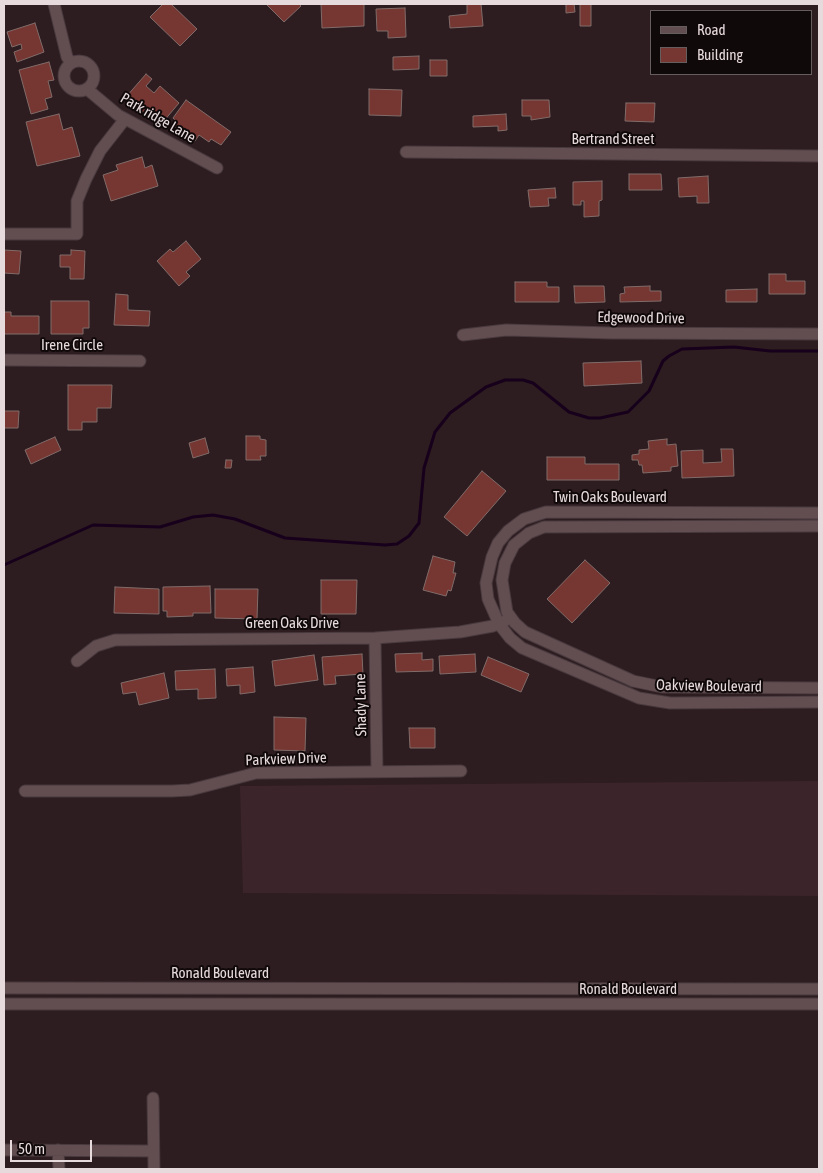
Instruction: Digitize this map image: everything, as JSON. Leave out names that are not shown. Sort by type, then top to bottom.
[{"type":"street","name":"Park ridge Lane","points":[[54,4],[67,56],[71,63],[65,71],[68,86],[76,91],[86,89],[125,119],[217,168]]},
{"type":"street","points":[[71,63],[80,61],[92,68],[92,82],[86,89]]},
{"type":"street","points":[[4,234],[77,234],[77,201],[86,179],[100,151],[125,119]]},
{"type":"street","name":"Bertrand Street","points":[[406,152],[819,156]]},
{"type":"street","name":"Edgewood Drive","points":[[463,335],[506,330],[611,333],[751,332],[819,334]]},
{"type":"street","name":"Irene Circle","points":[[4,360],[140,361]]},
{"type":"street","name":"Twin Oaks Boulevard","points":[[500,624],[491,607],[486,590],[490,563],[498,543],[508,531],[532,515],[561,510],[819,513]]},
{"type":"street","name":"Twin Oaks Boulevard","points":[[511,618],[503,594],[502,580],[505,563],[519,541],[529,533],[544,526],[819,526]]},
{"type":"street","name":"Green Oaks Drive","points":[[77,661],[104,642],[114,640],[376,638],[460,632],[500,624],[511,618]]},
{"type":"street","name":"Oakview Boulevard","points":[[511,618],[534,637],[648,686],[678,688],[819,688]]},
{"type":"street","name":"Oakview Boulevard","points":[[500,624],[510,638],[533,653],[645,700],[670,703],[819,702]]},
{"type":"street","name":"Shady Lane","points":[[376,638],[377,772]]},
{"type":"street","name":"Parkview Drive","points":[[25,791],[190,790],[256,773],[461,771]]},
{"type":"street","name":"Ronald Boulevard","points":[[4,988],[819,989]]},
{"type":"street","points":[[87,988],[87,1004]]},
{"type":"street","points":[[262,988],[262,1004]]},
{"type":"street","points":[[436,988],[436,1004]]},
{"type":"street","points":[[616,1004],[617,989]]},
{"type":"street","points":[[792,989],[792,1004]]},
{"type":"street","name":"Ronald Boulevard","points":[[4,1004],[819,1004]]},
{"type":"street","points":[[153,1098],[154,1169]]},
{"type":"street","points":[[4,1150],[154,1151]]},
{"type":"street","points":[[58,1150],[59,1169]]},
{"type":"shaded area","points":[[819,781],[819,896],[243,893],[240,786]]},
{"type":"building","points":[[163,4],[171,4],[197,29],[180,46],[150,17]]},
{"type":"building","points":[[266,4],[299,4],[301,6],[284,22]]},
{"type":"building","points":[[321,4],[364,4],[364,26],[322,28]]},
{"type":"building","points":[[467,4],[481,4],[483,26],[450,28],[449,16],[467,14]]},
{"type":"building","points":[[566,4],[574,4],[575,12],[566,13]]},
{"type":"building","points":[[580,4],[591,4],[591,26],[580,26]]},
{"type":"building","points":[[405,8],[406,37],[388,38],[388,31],[377,31],[376,9]]},
{"type":"building","points":[[35,23],[44,52],[17,62],[14,52],[22,49],[21,44],[12,47],[7,32]]},
{"type":"building","points":[[419,56],[419,69],[393,70],[393,57]]},
{"type":"building","points":[[430,60],[447,60],[447,76],[430,76]]},
{"type":"building","points":[[49,62],[54,80],[48,81],[52,97],[45,99],[48,109],[31,114],[19,70]]},
{"type":"building","points":[[146,74],[152,79],[146,86],[154,93],[160,86],[179,103],[163,122],[152,113],[153,111],[150,108],[145,114],[126,97]]},
{"type":"building","points":[[369,89],[402,90],[401,116],[369,115]]},
{"type":"building","points":[[186,100],[231,132],[221,145],[211,139],[209,142],[199,135],[195,141],[173,125],[176,121],[173,118]]},
{"type":"building","points":[[522,100],[549,100],[550,117],[531,120],[531,116],[522,116]]},
{"type":"building","points":[[626,103],[655,103],[654,122],[625,121]]},
{"type":"building","points":[[59,114],[63,130],[72,127],[80,156],[37,166],[26,122]]},
{"type":"building","points":[[506,114],[507,130],[498,131],[498,126],[473,127],[473,116]]},
{"type":"building","points":[[142,157],[145,168],[152,165],[158,186],[111,201],[103,175],[118,170],[116,165]]},
{"type":"building","points":[[629,174],[661,174],[662,190],[629,190]]},
{"type":"building","points":[[708,176],[709,203],[697,203],[697,196],[679,197],[678,178]]},
{"type":"building","points":[[602,181],[602,200],[599,201],[599,216],[584,217],[584,201],[581,201],[581,205],[573,205],[573,182]]},
{"type":"building","points":[[555,188],[556,198],[548,198],[549,206],[530,207],[528,190]]},
{"type":"building","points":[[186,241],[201,259],[186,272],[190,276],[179,286],[157,261],[170,249],[173,252]]},
{"type":"building","points":[[4,250],[21,251],[19,274],[4,273]]},
{"type":"building","points":[[71,250],[85,251],[84,279],[70,279],[70,267],[60,267],[60,255],[71,255]]},
{"type":"building","points":[[769,274],[786,274],[786,281],[805,281],[805,294],[769,294]]},
{"type":"building","points":[[515,282],[547,282],[547,287],[559,287],[559,302],[515,302]]},
{"type":"building","points":[[574,286],[604,286],[605,302],[575,303]]},
{"type":"building","points":[[650,286],[650,291],[661,291],[661,301],[620,302],[620,294],[625,293],[624,287]]},
{"type":"building","points":[[757,289],[757,302],[726,302],[726,290]]},
{"type":"building","points":[[116,294],[128,295],[128,310],[150,311],[149,326],[114,325]]},
{"type":"building","points":[[51,301],[89,301],[89,328],[83,328],[83,334],[51,334]]},
{"type":"building","points":[[4,312],[11,312],[11,316],[39,316],[39,334],[4,334]]},
{"type":"building","points":[[641,361],[642,383],[584,386],[583,363]]},
{"type":"building","points":[[68,385],[112,385],[111,408],[97,408],[97,422],[82,422],[82,430],[68,430]]},
{"type":"building","points":[[4,411],[19,411],[18,428],[4,428]]},
{"type":"building","points":[[246,436],[260,436],[260,439],[266,440],[266,456],[260,456],[261,460],[246,460]]},
{"type":"building","points":[[55,437],[61,450],[31,464],[25,450]]},
{"type":"building","points":[[205,438],[209,453],[193,458],[189,443]]},
{"type":"building","points":[[667,439],[667,445],[676,444],[678,466],[671,467],[671,471],[643,473],[642,465],[639,465],[638,460],[632,460],[632,455],[639,454],[639,450],[649,449],[648,441]]},
{"type":"building","points":[[721,449],[733,449],[734,476],[682,478],[681,451],[703,450],[703,463],[722,462]]},
{"type":"building","points":[[547,457],[585,457],[585,464],[619,464],[619,480],[547,480]]},
{"type":"building","points":[[226,460],[232,460],[231,468],[225,468]]},
{"type":"building","points":[[482,471],[506,491],[467,536],[444,517]]},
{"type":"building","points":[[433,556],[455,562],[453,573],[456,573],[451,591],[448,590],[446,596],[423,590]]},
{"type":"building","points":[[585,560],[610,583],[572,623],[547,599]]},
{"type":"building","points":[[321,580],[357,580],[356,614],[321,614]]},
{"type":"building","points":[[210,586],[211,613],[193,613],[193,616],[167,617],[167,611],[163,611],[163,587]]},
{"type":"building","points":[[115,587],[159,589],[159,614],[114,613]]},
{"type":"building","points":[[215,589],[258,589],[257,619],[215,618]]},
{"type":"building","points":[[422,653],[422,660],[433,659],[433,671],[396,672],[395,654]]},
{"type":"building","points":[[362,654],[363,674],[335,676],[336,684],[324,685],[322,657]]},
{"type":"building","points":[[475,654],[476,672],[440,674],[439,656]]},
{"type":"building","points":[[314,655],[318,680],[275,686],[272,661]]},
{"type":"building","points":[[488,657],[529,674],[521,692],[481,675]]},
{"type":"building","points":[[253,667],[255,692],[240,694],[240,685],[227,686],[226,669]]},
{"type":"building","points":[[215,669],[216,698],[198,699],[198,689],[176,690],[175,671]]},
{"type":"building","points":[[164,673],[169,698],[139,705],[136,692],[123,694],[121,683]]},
{"type":"building","points":[[274,717],[306,718],[305,751],[274,750]]},
{"type":"building","points":[[409,728],[435,728],[435,748],[410,748]]},
{"type":"waterway","points":[[4,565],[93,525],[160,527],[193,517],[213,515],[235,519],[285,538],[385,545],[397,544],[409,536],[419,523],[424,468],[435,432],[450,413],[486,387],[505,380],[523,380],[533,383],[569,412],[589,418],[600,418],[628,412],[649,391],[663,361],[682,349],[734,347],[770,351],[819,351]]}]
